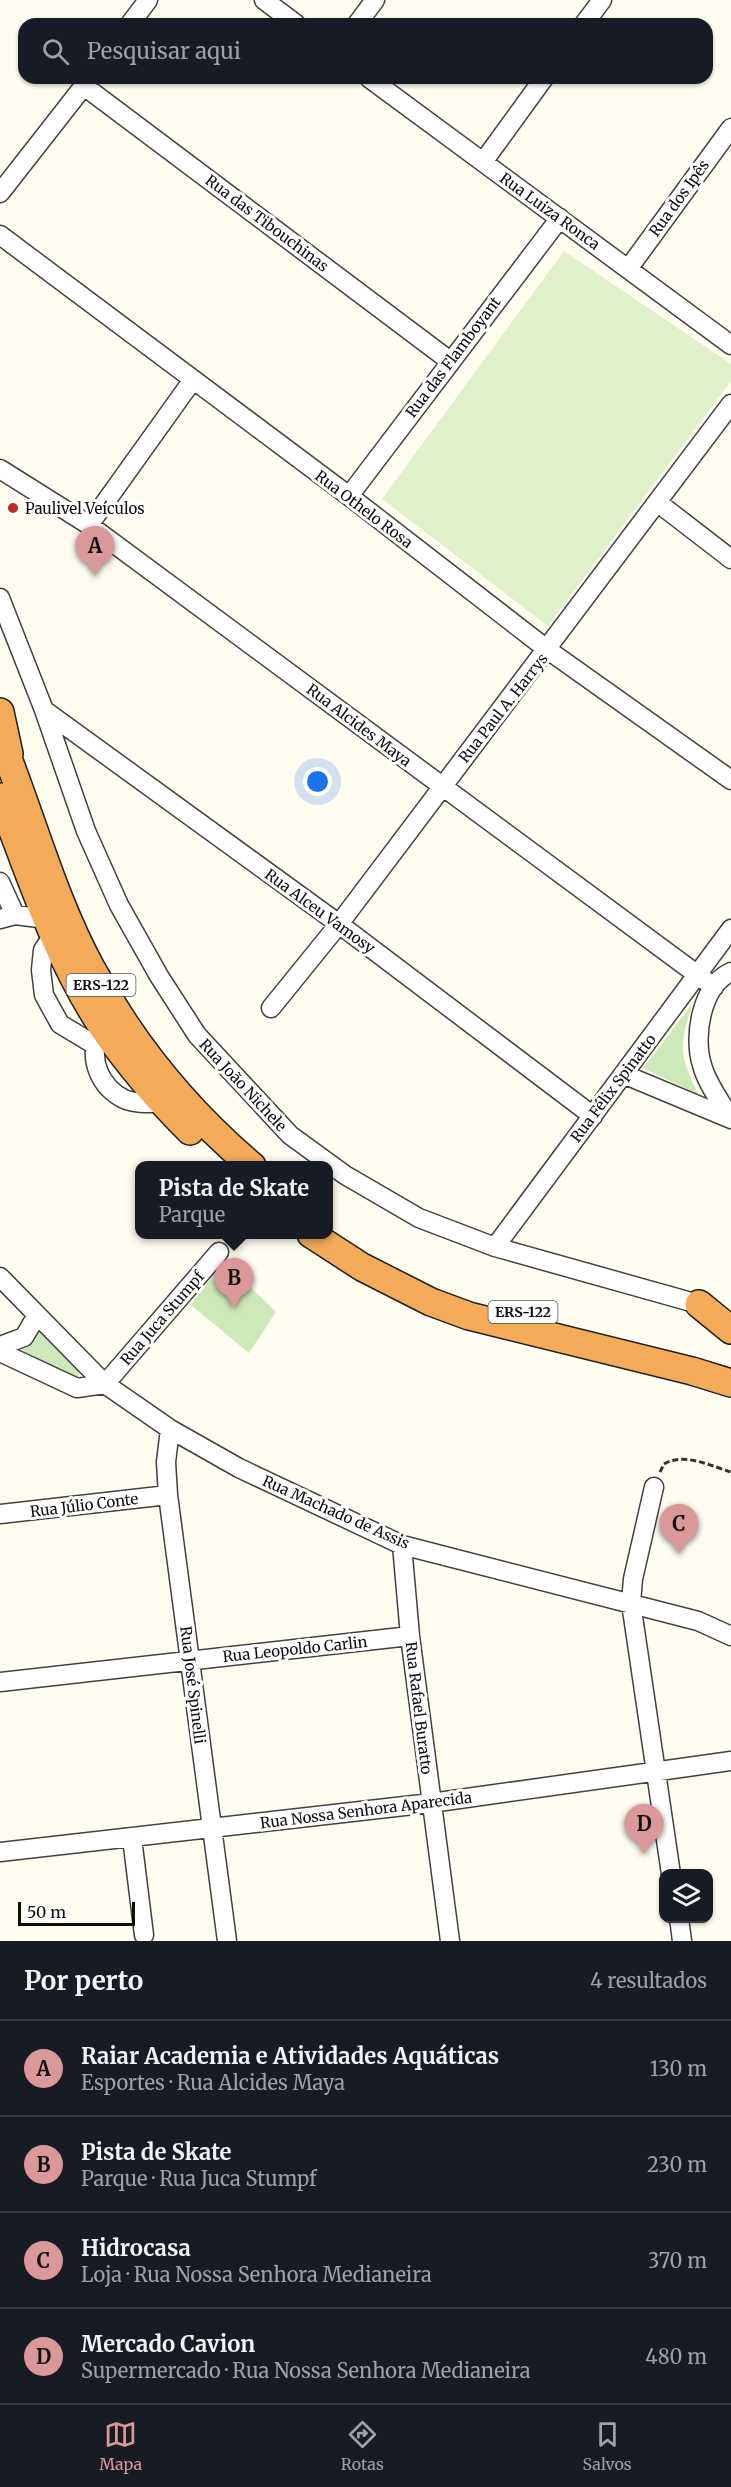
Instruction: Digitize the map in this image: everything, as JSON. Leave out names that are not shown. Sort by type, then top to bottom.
[{"type":"highway","points":[[0,712],[11,766]]},
{"type":"highway","name":"ERS-122","points":[[0,738],[90,966],[123,1022],[149,1059],[209,1128],[246,1161]]},
{"type":"highway","name":"ERS-122","points":[[0,797],[51,926],[98,1035],[221,1161]]},
{"type":"highway","name":"ERS-122","points":[[333,1227],[409,1272],[466,1297],[731,1367]]},
{"type":"highway","name":"ERS-122","points":[[319,1239],[362,1267],[431,1302],[469,1316],[692,1371],[731,1383]]},
{"type":"highway","points":[[699,1304],[731,1330]]},
{"type":"street","points":[[134,18],[148,0]]},
{"type":"street","points":[[264,0],[288,18]]},
{"type":"street","points":[[362,18],[375,0]]},
{"type":"street","points":[[588,18],[602,0]]},
{"type":"street","points":[[0,194],[85,84]]},
{"type":"street","name":"Rua das Tibouchinas","points":[[90,84],[450,361]]},
{"type":"street","name":"Rua Luiza Ronca","points":[[377,84],[731,345]]},
{"type":"street","points":[[483,162],[540,84]]},
{"type":"street","name":"Rua dos Ipês","points":[[628,268],[731,128]]},
{"type":"street","name":"Rua das Flamboyant","points":[[349,496],[560,218]]},
{"type":"street","name":"Rua Othelo Rosa","points":[[0,235],[192,381],[349,496],[548,650],[731,780]]},
{"type":"street","points":[[89,525],[192,381]]},
{"type":"street","name":"Rua Paul A. Harrys","points":[[271,1008],[339,924],[548,650],[731,404]]},
{"type":"street","name":"Rua Alcides Maya","points":[[0,469],[89,525],[714,987]]},
{"type":"street","points":[[657,502],[731,559]]},
{"type":"street","name":"Rua João Nichele","points":[[0,598],[44,710],[86,831],[119,905],[159,976],[197,1035],[290,1135],[326,1161]]},
{"type":"street","name":"Rua Alceu Vamosy","points":[[44,710],[339,924],[593,1116]]},
{"type":"street","points":[[0,882],[7,917],[51,926],[41,970],[44,995],[60,1024],[98,1035]]},
{"type":"street","name":"Rua Félix Spinatto","points":[[495,1247],[731,929]]},
{"type":"street","points":[[731,972],[714,987],[704,1007],[699,1035],[701,1064],[731,1119]]},
{"type":"street","points":[[623,1074],[731,1119]]},
{"type":"street","name":"Rua João Nichele","points":[[333,1166],[419,1218],[495,1247],[731,1314]]},
{"type":"street","name":"Rua Juca Stumpf","points":[[105,1384],[219,1252]]},
{"type":"street","name":"Rua Machado de Assis","points":[[0,1277],[89,1365],[105,1384],[170,1429],[239,1468],[402,1545],[698,1621],[731,1635]]},
{"type":"street","points":[[0,1346],[24,1337],[37,1315]]},
{"type":"street","points":[[0,1352],[77,1388],[105,1384]]},
{"type":"street","name":"Rua José Spinelli","points":[[170,1429],[166,1462],[168,1495],[227,1941]]},
{"type":"street","points":[[654,1487],[633,1579],[631,1603],[654,1772],[670,1869]]},
{"type":"street","name":"Rua Júlio Conte","points":[[0,1514],[168,1495]]},
{"type":"street","name":"Rua Rafael Buratto","points":[[402,1545],[410,1636],[450,1941]]},
{"type":"street","name":"Rua Leopoldo Carlin","points":[[0,1682],[410,1636]]},
{"type":"street","name":"Rua Nossa Senhora Aparecida","points":[[0,1852],[431,1803],[731,1761]]},
{"type":"street","points":[[132,1838],[144,1935]]},
{"type":"street","points":[[680,1923],[682,1941]]},
{"type":"path","points":[[654,1487],[664,1464],[676,1459],[703,1463],[731,1473]]},
{"type":"green space","points":[[564,251],[731,364],[731,381],[548,626],[382,499]]},
{"type":"green space","points":[[693,1003],[685,1029],[683,1049],[687,1069],[699,1095],[643,1068]]},
{"type":"green space","points":[[224,1261],[276,1312],[249,1353],[191,1305]]},
{"type":"green space","points":[[37,1329],[80,1365],[78,1377],[72,1379],[22,1350],[30,1346]]},
{"type":"place","name":"Paulivel Veículos","points":[[13,508]]},
{"type":"place","name":"Raiar Academia e Atividades Aquáticas","points":[[95,576]]},
{"type":"place","name":"Pista de Skate","points":[[234,1308]]},
{"type":"place","name":"Hidrocasa","points":[[679,1554]]},
{"type":"place","name":"Mercado Cavion","points":[[644,1854]]}]
